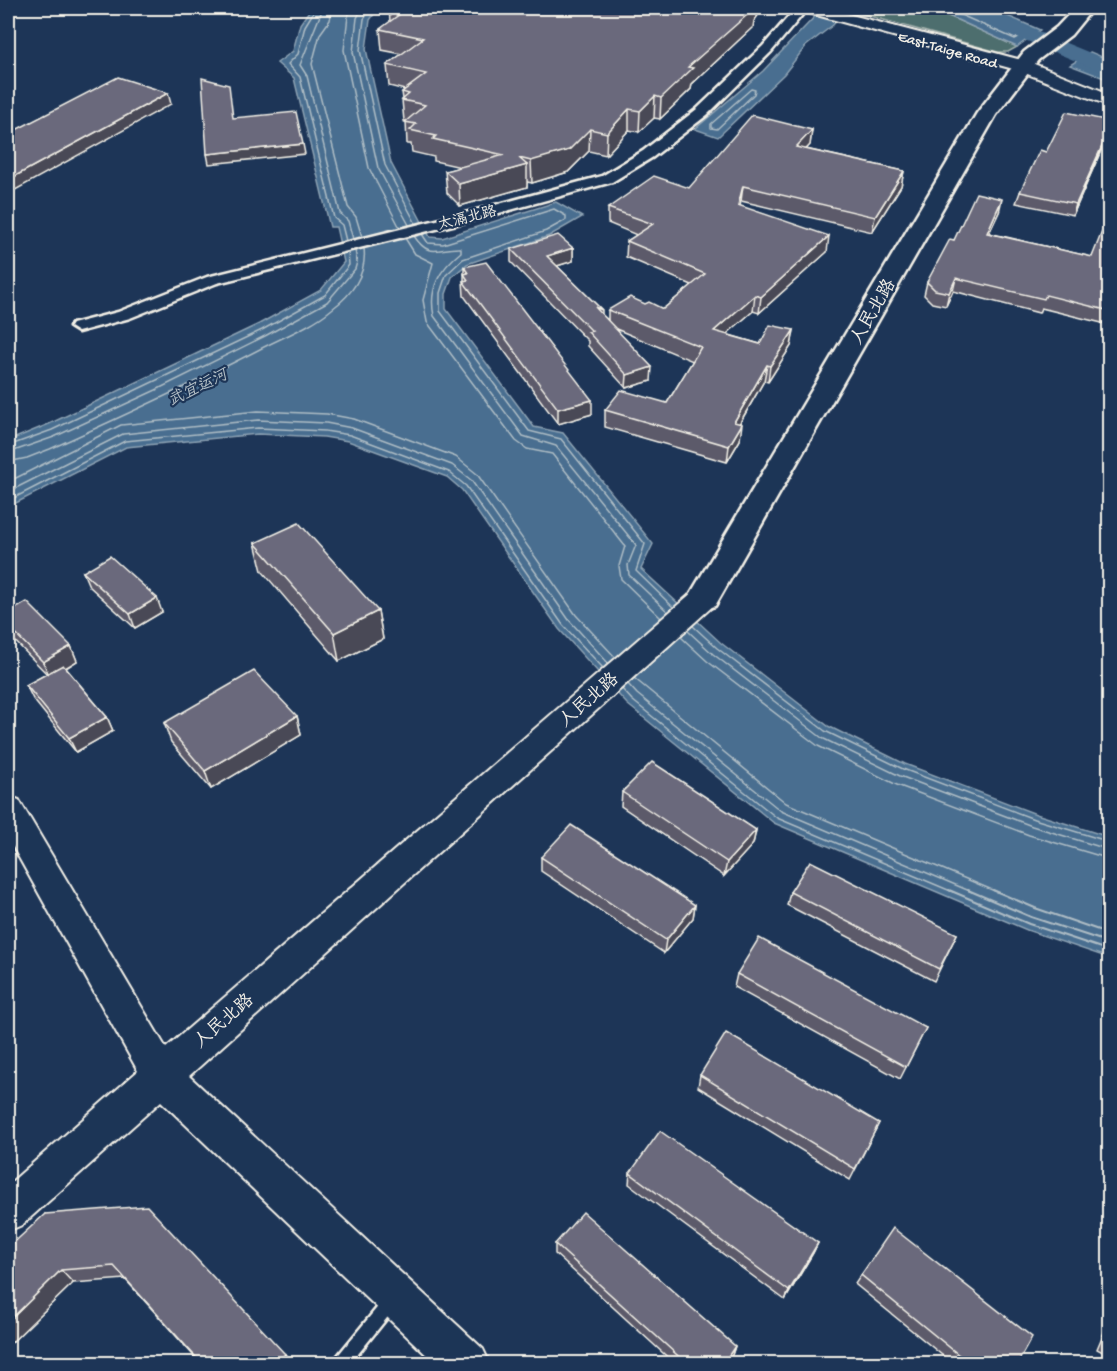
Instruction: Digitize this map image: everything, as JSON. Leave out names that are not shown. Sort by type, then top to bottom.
[{"type":"main road","name":"East Taige Road","points":[[808,8],[847,16],[846,20],[1025,64],[1110,101]]},
{"type":"main road","name":"人民北路","points":[[8,1211],[704,598],[987,112],[1025,64],[1064,31],[1084,8]]},
{"type":"main road","points":[[8,809],[161,1075],[468,1364]]},
{"type":"street","name":"太滆北路","points":[[78,327],[124,315],[212,280],[426,227],[607,178],[648,154],[702,112],[808,8]]},
{"type":"lane","points":[[340,1364],[396,1296]]},
{"type":"green space","points":[[931,8],[1017,47],[1008,52],[998,52],[845,9]]},
{"type":"water","name":"武宜运河","points":[[311,8],[378,8],[370,20],[366,49],[391,163],[430,237],[442,238],[556,202],[582,217],[549,236],[467,264],[452,277],[446,294],[446,309],[534,427],[563,433],[653,544],[641,569],[721,643],[828,726],[905,764],[1036,814],[1109,837],[1109,958],[1027,930],[774,823],[627,704],[559,629],[462,490],[447,477],[348,441],[324,437],[258,434],[126,447],[8,507],[8,441],[49,424],[259,324],[321,290],[344,262],[336,227],[330,227],[294,78],[277,63],[293,51],[300,24]]},
{"type":"water","points":[[823,8],[847,8],[833,25],[806,46],[784,74],[718,137],[695,129],[763,71]]},
{"type":"water","points":[[931,8],[989,8],[1040,30],[1017,47]]},
{"type":"water","points":[[1090,52],[1109,60],[1109,80],[1070,65]]},
{"type":"building","points":[[408,8],[755,8],[688,67],[693,68],[661,98],[655,96],[640,111],[629,109],[607,133],[590,129],[569,150],[531,161],[519,158],[527,165],[459,184],[445,171],[504,155],[433,139],[436,136],[410,130],[416,124],[405,122],[425,105],[402,100],[409,94],[402,92],[426,74],[387,65],[423,38],[380,29]]},
{"type":"building","points":[[118,77],[168,93],[8,180],[8,134]]},
{"type":"building","points":[[202,78],[229,85],[233,118],[296,112],[303,144],[207,154]]},
{"type":"building","points":[[1066,112],[1110,121],[1110,128],[1076,204],[1020,192],[1040,150],[1046,152]]},
{"type":"building","points":[[752,115],[812,130],[796,147],[904,171],[875,217],[743,186],[738,205],[829,236],[761,297],[755,295],[714,331],[760,344],[770,325],[794,330],[770,366],[767,365],[734,422],[742,424],[729,446],[605,410],[621,390],[667,403],[701,347],[608,310],[630,297],[663,309],[705,274],[627,241],[653,224],[608,208],[654,176],[689,188]]},
{"type":"building","points":[[976,193],[1002,199],[987,233],[1092,257],[1105,224],[1108,225],[1110,222],[1110,311],[1046,295],[1044,299],[956,278],[949,293],[935,290],[927,282],[950,239],[954,240]]},
{"type":"building","points":[[558,235],[573,248],[547,256],[602,310],[595,307],[652,367],[627,375],[588,332],[592,331],[511,249]]},
{"type":"building","points":[[486,262],[592,400],[558,409],[463,281],[468,280],[464,274],[468,273],[464,267]]},
{"type":"building","points":[[299,523],[378,611],[334,633],[255,543]]},
{"type":"building","points":[[110,556],[157,598],[130,614],[83,572]]},
{"type":"building","points":[[27,602],[71,646],[43,662],[8,626],[8,613]]},
{"type":"building","points":[[63,665],[107,717],[69,738],[26,685]]},
{"type":"building","points":[[254,671],[297,716],[205,771],[164,723]]},
{"type":"building","points":[[652,762],[756,830],[727,862],[622,792]]},
{"type":"building","points":[[571,825],[695,905],[666,940],[541,857]]},
{"type":"building","points":[[810,861],[957,934],[939,969],[790,892]]},
{"type":"building","points":[[759,938],[926,1028],[906,1067],[737,974]]},
{"type":"building","points":[[726,1033],[879,1123],[855,1169],[700,1075]]},
{"type":"building","points":[[660,1131],[818,1243],[789,1291],[630,1173]]},
{"type":"building","points":[[147,1206],[285,1354],[276,1364],[202,1364],[114,1266],[61,1270],[8,1322],[8,1248],[45,1214]]},
{"type":"building","points":[[583,1212],[735,1346],[723,1364],[687,1364],[555,1244]]},
{"type":"building","points":[[893,1228],[1032,1337],[1017,1364],[970,1364],[861,1275]]},
{"type":"waterway","points":[[964,8],[1110,69]]}]
